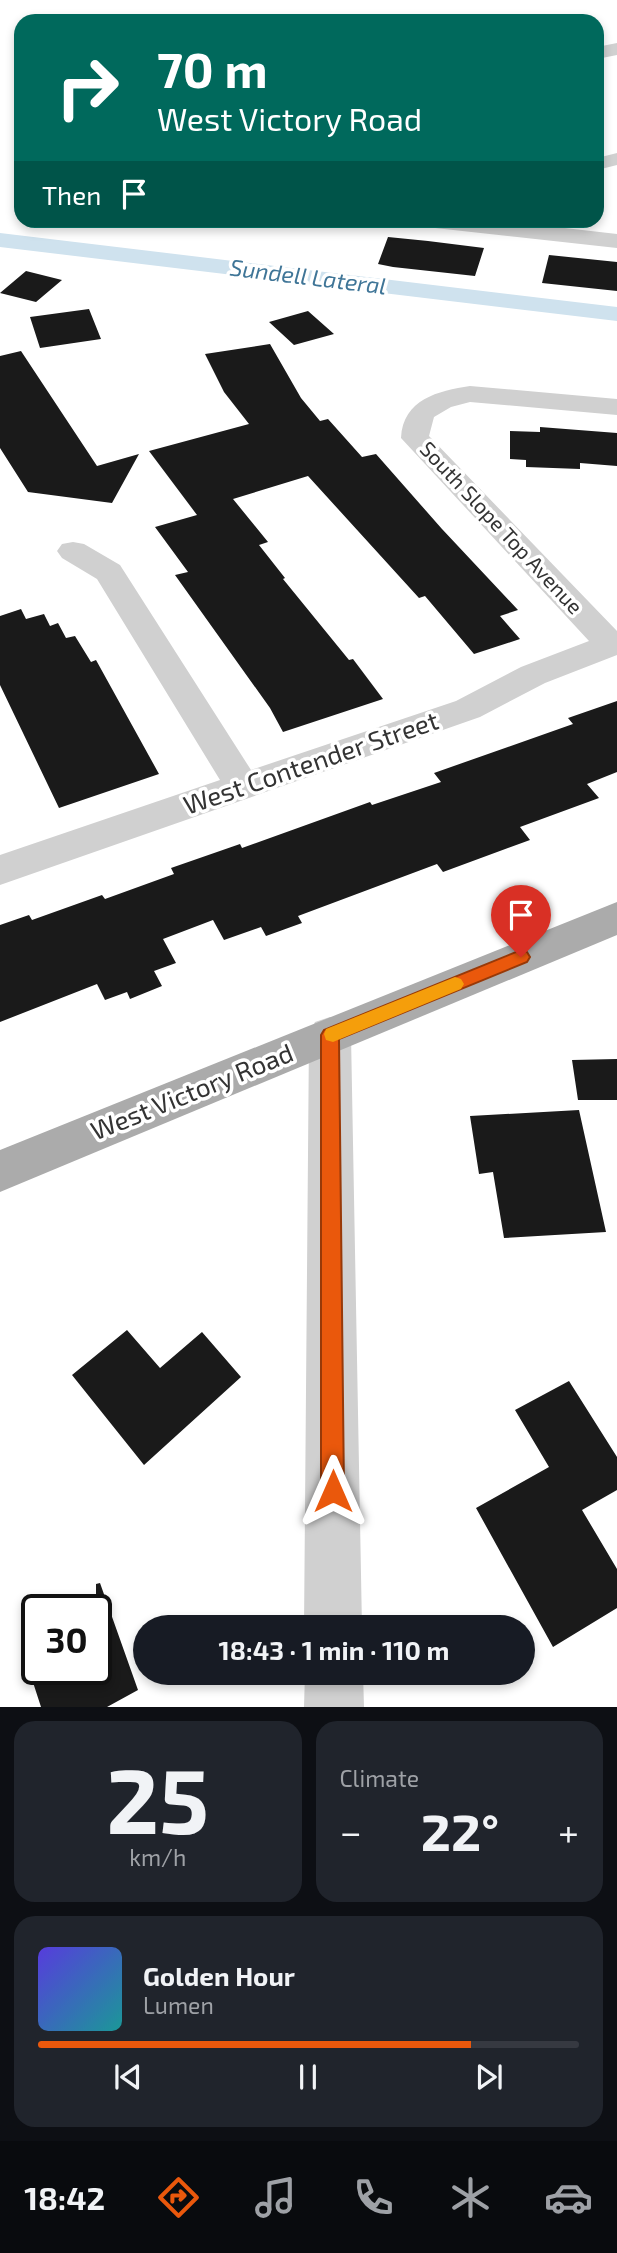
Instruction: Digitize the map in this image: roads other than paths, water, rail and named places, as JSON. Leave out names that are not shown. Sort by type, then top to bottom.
[{"type":"main road","name":"West Victory Road","points":[[0,1171],[617,918]]},
{"type":"street","points":[[533,228],[617,241]]},
{"type":"street","name":"South Slope Top Avenue","points":[[614,644],[415,438],[415,428],[419,417],[429,406],[446,398],[470,394],[617,407]]},
{"type":"street","points":[[73,551],[109,572],[243,787]]},
{"type":"street","name":"West Contender Street","points":[[0,870],[468,709],[533,675],[614,644]]},
{"type":"street","points":[[330,1035],[333,1615]]},
{"type":"street","points":[[334,1685],[334,1707]]},
{"type":"waterway","name":"Sundell Lateral","points":[[0,240],[617,314]]}]
